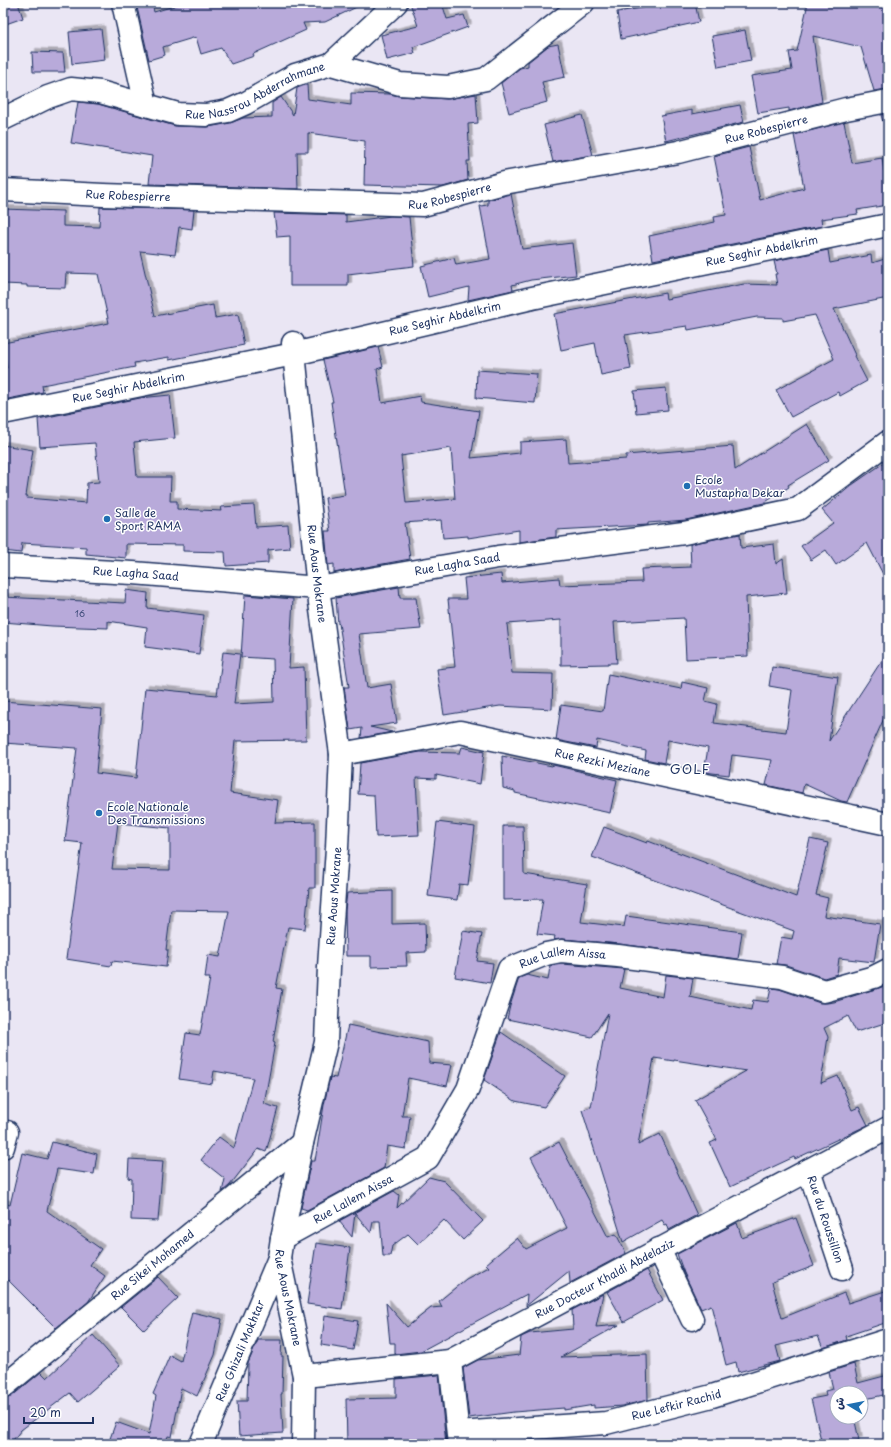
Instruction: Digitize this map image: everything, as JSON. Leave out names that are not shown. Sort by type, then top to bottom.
[{"type":"street","points":[[123,3],[146,105]]},
{"type":"street","points":[[331,64],[396,3]]},
{"type":"street","name":"Rue Nassrou Abderrahmane","points":[[3,119],[48,97],[71,90],[100,92],[178,114],[206,115],[228,111],[246,103],[295,75],[331,64],[400,84],[448,87],[486,79],[583,3]]},
{"type":"street","name":"Rue Robespierre","points":[[3,190],[103,196],[423,205],[504,183],[678,152],[846,109],[888,101]]},
{"type":"street","name":"Rue Seghir Abdelkrim","points":[[3,413],[294,348],[888,225]]},
{"type":"street","name":"Rue Aous Mokrane","points":[[294,348],[318,588],[341,754],[326,1042],[302,1143],[280,1248],[304,1376],[303,1444]]},
{"type":"street","name":"Rue Lagha Saad","points":[[3,566],[133,573],[318,588],[498,557],[684,533],[798,509],[888,442]]},
{"type":"street","name":"Rue Rezki Meziane","points":[[341,754],[460,732],[888,824]]},
{"type":"street","name":"Rue Lallem Aissa","points":[[280,1248],[428,1158],[468,1089],[509,969],[546,954],[561,951],[618,956],[782,978],[824,991],[874,977],[888,970]]},
{"type":"street","name":"Rue Docteur Khaldi Abdelaziz","points":[[304,1376],[450,1361],[659,1248],[888,1128]]},
{"type":"street","name":"Rue Sikei Mohamed","points":[[3,1387],[302,1143]]},
{"type":"street","name":"Rue du Roussillon","points":[[809,1170],[842,1269]]},
{"type":"street","name":"Rue Ghizali Mokhtar","points":[[201,1444],[280,1248]]},
{"type":"street","points":[[659,1248],[692,1319]]},
{"type":"street","name":"Rue Lefkir Rachid","points":[[458,1439],[606,1423],[712,1396],[888,1340]]},
{"type":"street","points":[[450,1361],[458,1439]]},
{"type":"building","points":[[3,3],[18,3],[23,18],[3,25]]},
{"type":"building","points":[[136,3],[152,3],[154,12],[184,3],[365,3],[325,22],[303,23],[306,30],[253,54],[254,56],[231,64],[221,48],[201,54],[196,37],[163,47],[165,55],[149,60]]},
{"type":"building","points":[[410,3],[442,3],[447,19],[464,15],[468,27],[413,47],[415,53],[387,60],[381,35],[418,26]]},
{"type":"building","points":[[648,3],[695,3],[699,22],[621,39],[617,12],[648,7]]},
{"type":"building","points":[[808,3],[888,3],[888,89],[874,91],[861,47],[813,36],[822,102],[789,111],[789,108],[758,113],[751,76],[792,70],[789,52],[797,51]]},
{"type":"building","points":[[101,29],[105,60],[72,64],[69,32]]},
{"type":"building","points":[[745,30],[751,61],[718,67],[712,36]]},
{"type":"building","points":[[558,44],[565,77],[542,82],[547,102],[509,113],[501,83],[520,68],[528,66],[528,62],[548,46]]},
{"type":"building","points":[[32,52],[63,53],[65,72],[33,72]]},
{"type":"building","points":[[307,85],[308,99],[351,105],[351,93],[390,94],[399,96],[447,99],[476,94],[478,123],[468,124],[470,161],[467,161],[468,180],[443,187],[364,185],[365,141],[308,133],[308,152],[297,152],[298,189],[149,184],[152,156],[71,143],[78,102],[98,104],[175,126],[208,127],[230,123],[243,118],[272,117],[272,103],[281,97],[293,115],[297,88]]},
{"type":"building","points":[[740,105],[744,122],[666,141],[661,116],[692,110],[692,114]]},
{"type":"building","points":[[888,114],[888,122],[883,122],[881,115]]},
{"type":"building","points":[[582,115],[593,155],[553,162],[544,125]]},
{"type":"building","points":[[844,122],[852,163],[882,158],[884,171],[888,170],[888,205],[857,210],[858,214],[821,219],[822,226],[653,260],[649,236],[715,222],[714,217],[726,215],[714,156],[749,147],[760,200],[804,188],[794,135]]},
{"type":"building","points":[[511,194],[522,249],[572,243],[576,275],[531,280],[512,285],[513,290],[468,300],[469,287],[428,297],[421,266],[454,258],[456,265],[490,259],[480,206],[488,205],[488,200]]},
{"type":"building","points":[[100,207],[194,210],[192,229],[179,227],[175,255],[140,251],[155,316],[213,305],[215,318],[238,314],[244,345],[169,360],[169,357],[134,363],[135,367],[42,385],[43,392],[3,400],[3,369],[7,368],[3,343],[109,323],[98,274],[66,273],[65,288],[27,287],[27,285],[3,284],[3,209],[63,211],[63,226],[99,227]]},
{"type":"building","points":[[274,213],[346,215],[346,222],[391,216],[409,217],[414,266],[348,274],[348,286],[290,286],[290,236],[277,237]]},
{"type":"building","points":[[828,250],[830,263],[871,255],[872,263],[888,258],[888,298],[834,309],[855,355],[854,356],[867,381],[840,396],[838,392],[791,417],[776,390],[834,359],[815,315],[783,321],[783,318],[757,317],[688,330],[687,326],[625,335],[631,369],[601,375],[595,343],[561,350],[554,314],[665,293],[666,299],[744,284],[777,285],[775,274],[777,274],[774,261]]},
{"type":"building","points":[[378,347],[383,367],[377,369],[382,403],[420,396],[421,402],[479,411],[471,458],[520,453],[520,442],[566,439],[568,463],[626,459],[626,455],[733,446],[735,470],[807,424],[829,460],[788,485],[789,487],[764,503],[686,520],[648,523],[648,525],[556,530],[556,537],[519,542],[519,530],[468,538],[468,536],[443,538],[441,520],[405,523],[410,559],[334,573],[334,564],[328,565],[325,531],[330,531],[325,498],[345,495],[331,402],[333,402],[323,360]],"holes":[[[451,448],[455,499],[406,503],[401,456]]]},
{"type":"building","points":[[477,370],[537,374],[535,403],[476,398]]},
{"type":"building","points":[[666,388],[668,410],[636,413],[634,391]]},
{"type":"building","points":[[170,395],[175,438],[134,442],[137,477],[171,477],[170,501],[177,501],[177,509],[222,511],[221,507],[254,505],[256,527],[288,525],[290,548],[268,550],[268,563],[226,566],[225,552],[183,551],[183,545],[126,544],[126,558],[86,554],[86,547],[22,543],[21,553],[3,551],[3,445],[33,450],[26,496],[28,496],[27,498],[86,503],[87,483],[99,482],[95,443],[40,447],[38,419],[140,398]]},
{"type":"building","points":[[888,460],[888,584],[867,543],[836,565],[826,550],[811,560],[801,546],[833,523],[822,510],[852,485]]},
{"type":"building","points":[[740,534],[741,548],[774,544],[776,564],[783,559],[787,593],[746,597],[748,656],[686,659],[684,618],[614,622],[617,663],[561,665],[561,620],[507,624],[512,673],[553,674],[552,709],[500,706],[444,715],[437,669],[455,667],[448,599],[466,599],[464,578],[501,574],[502,583],[559,578],[560,585],[642,582],[641,569],[691,567],[690,544]]},
{"type":"building","points":[[399,587],[400,598],[416,598],[421,629],[359,634],[367,688],[391,684],[397,723],[370,727],[392,732],[361,738],[362,728],[350,730],[344,687],[349,687],[339,623],[338,624],[336,598]]},
{"type":"building","points":[[126,590],[148,593],[147,608],[204,615],[199,654],[145,647],[147,627],[108,621],[108,628],[3,622],[3,597],[125,603]]},
{"type":"building","points":[[245,595],[293,599],[289,668],[304,667],[306,740],[235,741],[230,793],[278,800],[275,823],[315,822],[315,888],[309,888],[305,929],[288,927],[276,988],[282,989],[273,1042],[275,1043],[264,1104],[278,1108],[266,1152],[258,1149],[230,1185],[222,1192],[225,1179],[201,1160],[219,1137],[234,1148],[253,1078],[214,1071],[212,1084],[179,1079],[186,1033],[200,1035],[210,978],[205,978],[208,955],[220,957],[229,911],[171,910],[166,950],[168,950],[166,967],[112,961],[111,966],[66,959],[82,843],[65,841],[77,748],[3,743],[3,701],[102,709],[96,773],[136,778],[145,688],[217,695],[223,652],[240,654],[234,704],[274,702],[273,659],[241,657]],"holes":[[[118,823],[170,828],[170,870],[112,869]]]},
{"type":"building","points":[[888,651],[888,709],[847,802],[841,801],[804,784],[802,793],[766,785],[772,760],[732,755],[729,775],[704,772],[708,748],[668,740],[664,763],[645,759],[646,751],[597,740],[596,748],[556,740],[561,705],[603,711],[608,674],[681,689],[682,682],[708,688],[705,701],[717,704],[714,723],[786,732],[792,690],[769,686],[772,667],[838,677],[829,741]]},
{"type":"building","points":[[462,747],[484,752],[480,784],[436,775],[436,779],[416,778],[419,835],[376,837],[374,795],[358,794],[360,763],[420,752],[460,753]]},
{"type":"building","points":[[502,756],[553,765],[617,780],[610,813],[515,793],[515,791],[503,788]]},
{"type":"building","points":[[437,822],[475,827],[468,885],[459,884],[457,900],[428,896]]},
{"type":"building","points":[[503,826],[523,826],[524,874],[587,884],[581,922],[624,927],[626,916],[742,932],[738,959],[619,944],[562,939],[554,940],[555,936],[537,934],[543,899],[503,900]]},
{"type":"building","points":[[604,827],[647,843],[648,841],[796,897],[810,839],[828,843],[816,895],[828,898],[824,916],[880,924],[874,962],[839,958],[837,974],[824,978],[786,965],[776,964],[781,937],[792,939],[794,931],[592,857]]},
{"type":"building","points":[[392,891],[392,924],[425,923],[426,952],[406,953],[407,966],[371,967],[371,956],[346,956],[345,910],[347,893]]},
{"type":"building","points":[[463,931],[482,934],[477,961],[493,963],[490,983],[455,977]]},
{"type":"building","points":[[562,964],[624,969],[620,988],[663,997],[666,975],[693,978],[690,997],[751,1010],[753,1000],[768,1002],[771,988],[779,989],[820,1003],[827,1003],[888,985],[888,1022],[856,1032],[848,1016],[824,1028],[828,1037],[821,1083],[838,1076],[852,1110],[859,1107],[868,1125],[730,1187],[710,1143],[717,1140],[695,1100],[746,1071],[654,1058],[638,1145],[660,1134],[697,1215],[669,1230],[667,1224],[665,1225],[662,1220],[623,1242],[582,1110],[591,1107],[608,1013],[592,1037],[507,1019],[519,978],[527,975],[548,980],[550,966]]},
{"type":"building","points":[[348,1025],[428,1042],[429,1063],[452,1065],[447,1086],[408,1078],[402,1116],[410,1116],[406,1149],[387,1146],[384,1168],[307,1210],[301,1208],[311,1161],[315,1161],[330,1077],[336,1078]]},
{"type":"building","points":[[501,1032],[565,1076],[544,1107],[515,1101],[484,1080]]},
{"type":"building","points":[[52,1142],[97,1154],[94,1174],[57,1169],[47,1211],[101,1249],[90,1265],[105,1276],[88,1302],[56,1328],[3,1275],[3,1203],[10,1205],[22,1153],[47,1159]]},
{"type":"building","points":[[559,1142],[608,1237],[616,1234],[626,1253],[570,1283],[569,1271],[526,1306],[527,1294],[421,1351],[395,1354],[395,1343],[390,1343],[386,1303],[407,1327],[431,1308],[442,1307],[439,1301],[466,1279],[489,1267],[486,1264],[517,1238],[526,1249],[567,1228],[531,1157]]},
{"type":"building","points":[[129,1159],[163,1161],[158,1221],[131,1220],[132,1179],[128,1178]]},
{"type":"building","points":[[429,1177],[444,1181],[483,1221],[463,1240],[444,1220],[418,1244],[408,1234],[392,1246],[390,1256],[383,1256],[380,1221],[373,1221],[371,1233],[355,1213],[352,1237],[339,1221],[394,1191],[399,1195],[397,1208]]},
{"type":"building","points":[[796,1218],[814,1266],[772,1282],[782,1318],[844,1293],[848,1303],[888,1290],[888,1322],[846,1336],[847,1340],[823,1348],[818,1336],[776,1346],[780,1361],[738,1372],[736,1362],[726,1365],[711,1305],[701,1309],[677,1254],[737,1223],[742,1238]]},
{"type":"building","points":[[316,1243],[350,1248],[342,1309],[307,1304]]},
{"type":"building","points":[[647,1270],[663,1300],[624,1322],[607,1292]]},
{"type":"building","points":[[158,1277],[178,1298],[144,1330],[121,1307]]},
{"type":"building","points":[[603,1294],[596,1327],[619,1325],[561,1357],[647,1354],[648,1400],[622,1406],[594,1408],[594,1405],[564,1410],[564,1408],[514,1412],[469,1418],[463,1368],[478,1360],[519,1355],[521,1337],[530,1333],[573,1329],[572,1310]]},
{"type":"building","points":[[192,1312],[222,1319],[215,1355],[197,1396],[181,1388],[172,1437],[168,1436],[166,1441],[169,1442],[169,1444],[108,1444],[116,1422],[149,1434],[156,1396],[153,1394],[170,1355],[181,1361]]},
{"type":"building","points":[[325,1316],[358,1321],[353,1350],[321,1345]]},
{"type":"building","points":[[93,1335],[120,1366],[78,1402],[70,1393],[21,1430],[10,1444],[3,1444],[3,1399],[11,1397],[41,1372],[47,1378]]},
{"type":"building","points":[[258,1340],[282,1340],[281,1356],[283,1356],[281,1394],[283,1433],[239,1436],[237,1401],[247,1401],[248,1363]]},
{"type":"building","points":[[854,1364],[858,1383],[888,1375],[888,1394],[869,1398],[869,1385],[832,1385],[829,1372]]},
{"type":"building","points":[[439,1375],[446,1444],[347,1444],[346,1399],[396,1398],[396,1379]]},
{"type":"building","points":[[829,1390],[829,1425],[856,1425],[859,1440],[844,1444],[822,1444],[811,1399],[826,1396],[825,1391]]},
{"type":"place","name":"Ecole Mustapha Dekar","points":[[687,486]]},
{"type":"place","name":"Salle de Sport RAMA","points":[[107,519]]},
{"type":"place","name":"Ecole Nationale Des Transmissions","points":[[99,813]]},
{"type":"district","name":"GOLF","points":[[690,769]]}]
